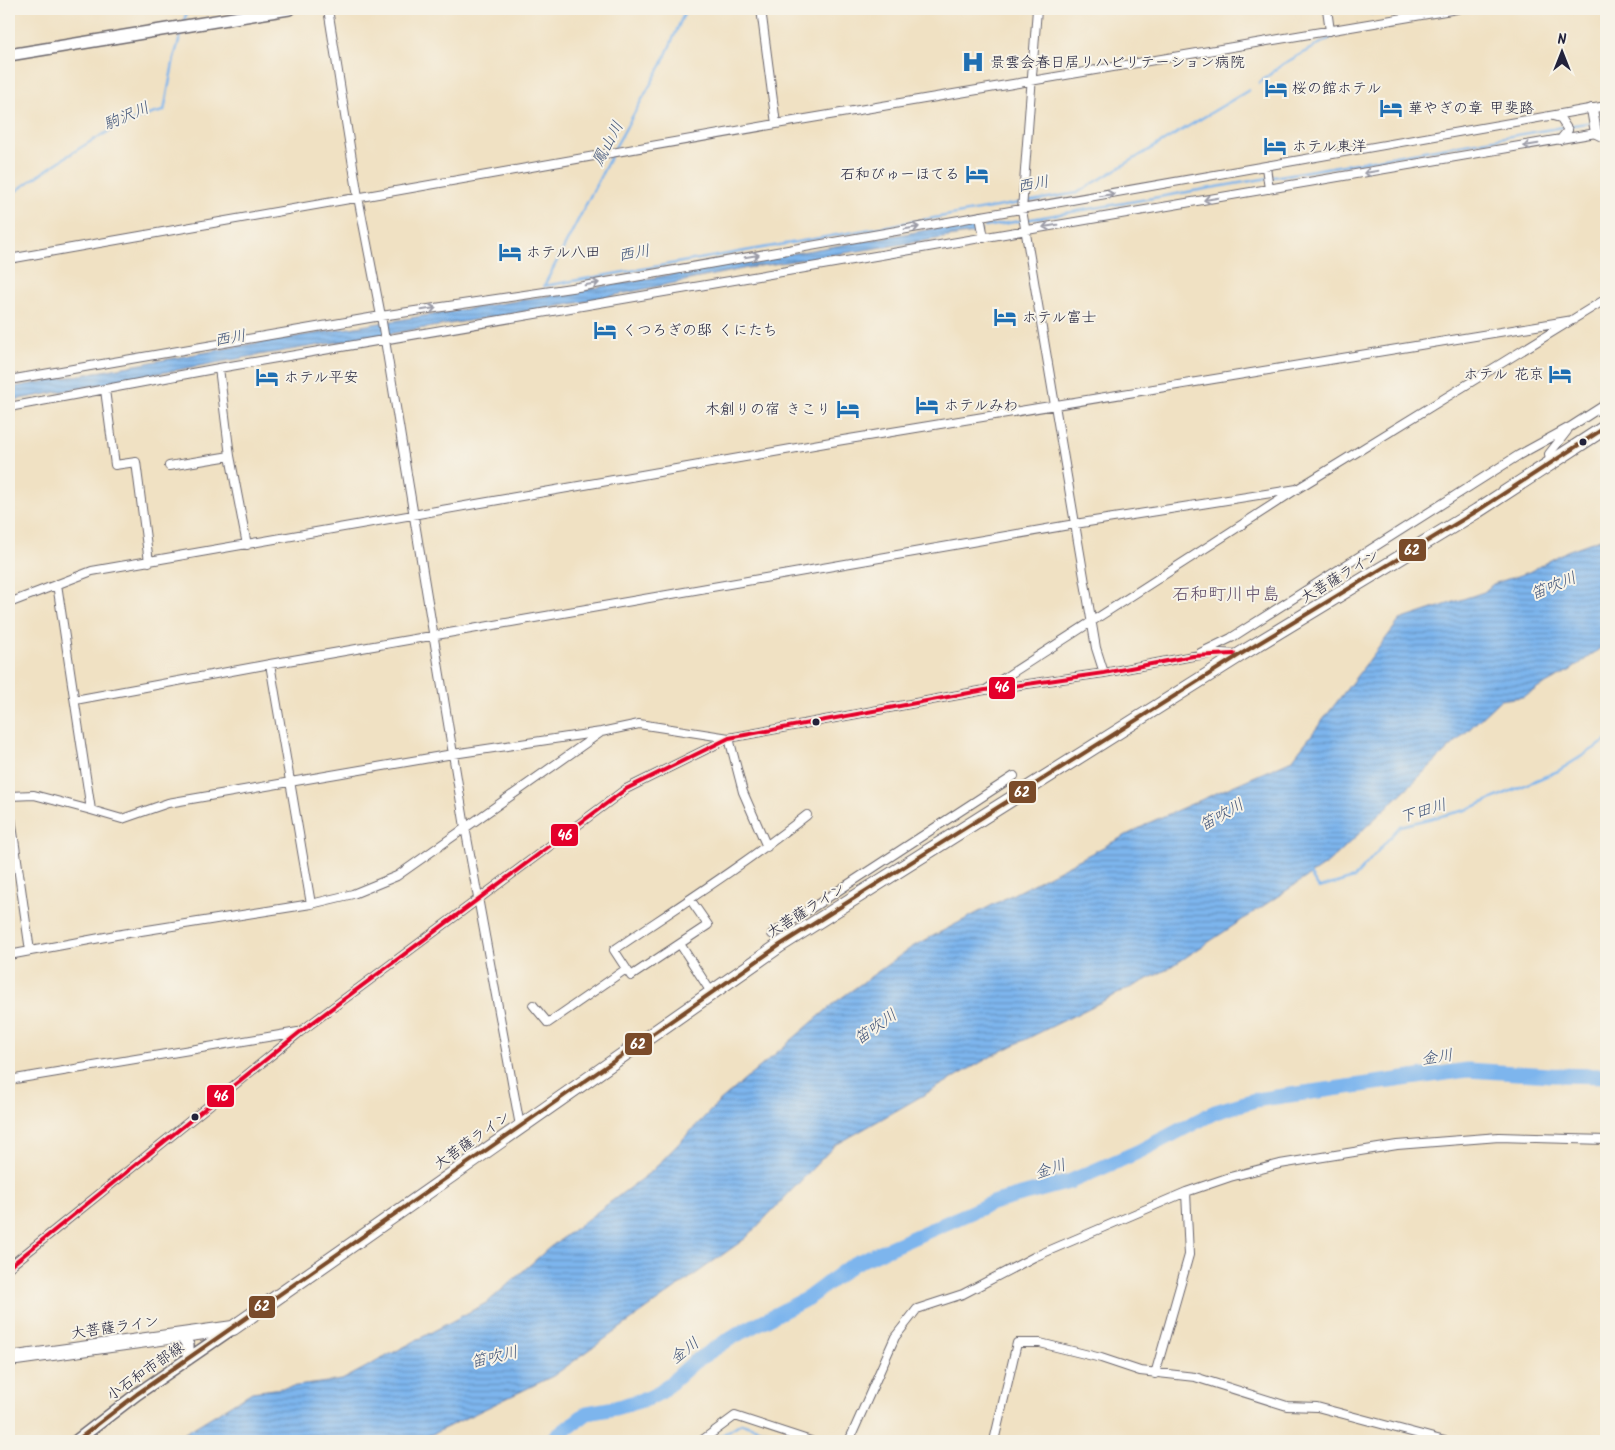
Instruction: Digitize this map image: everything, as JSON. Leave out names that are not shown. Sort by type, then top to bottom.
[{"type":"highway","name":"大菩薩ライン","points":[[9,1359],[233,1328],[712,992],[848,902],[1241,654],[1390,565],[1606,427]]},
{"type":"main road","points":[[9,55],[289,9]]},
{"type":"main road","name":"小石和市部線","points":[[76,1441],[137,1394],[233,1328]]},
{"type":"main road","points":[[181,1335],[188,1345],[188,1359]]},
{"type":"street","points":[[328,9],[465,827],[520,1126]]},
{"type":"street","points":[[761,9],[776,124]]},
{"type":"street","points":[[1038,9],[1031,82],[1023,210],[1096,648],[1104,673]]},
{"type":"street","points":[[1327,9],[1330,31]]},
{"type":"street","points":[[9,259],[776,124],[1330,31],[1418,12],[1457,9]]},
{"type":"street","points":[[9,407],[383,339],[983,235],[1559,141],[1594,121],[1606,106]]},
{"type":"street","points":[[1551,116],[1560,118],[1568,130],[1566,136],[1559,141]]},
{"type":"street","points":[[9,380],[981,218],[1551,116],[1594,121],[1606,138]]},
{"type":"street","points":[[9,146],[9,161]]},
{"type":"street","points":[[1266,166],[1269,189]]},
{"type":"street","points":[[981,218],[983,235]]},
{"type":"street","points":[[985,690],[1297,489],[1606,298]]},
{"type":"street","points":[[9,603],[92,572],[831,442],[1573,320]]},
{"type":"street","points":[[219,368],[230,456],[246,545]]},
{"type":"street","points":[[105,390],[115,465],[136,462],[149,562]]},
{"type":"street","points":[[1194,656],[1231,638],[1519,455],[1570,427],[1606,404]]},
{"type":"street","points":[[1550,463],[1549,454],[1570,427]]},
{"type":"street","points":[[169,466],[230,456]]},
{"type":"street","points":[[76,700],[270,664],[1075,524],[1297,489]]},
{"type":"street","points":[[57,584],[76,700],[91,810]]},
{"type":"street","points":[[9,1267],[300,1032],[626,789],[729,738],[985,690],[1104,673],[1194,656],[1220,653],[1241,654]]},
{"type":"street","points":[[270,664],[311,904]]},
{"type":"street","points":[[9,796],[34,795],[122,819],[168,803],[453,754],[601,732],[639,724],[729,738]]},
{"type":"street","points":[[9,955],[116,935],[311,904],[353,894],[397,876],[601,732]]},
{"type":"street","points":[[729,738],[743,792],[767,846]]},
{"type":"street","points":[[772,934],[1014,776]]},
{"type":"street","points":[[9,804],[30,951]]},
{"type":"street","points":[[690,898],[708,925],[630,976],[614,950],[690,898],[767,846],[807,815]]},
{"type":"street","points":[[842,888],[848,902]]},
{"type":"street","points":[[680,944],[712,992]]},
{"type":"street","points":[[533,1005],[548,1023],[626,969]]},
{"type":"street","points":[[9,1080],[300,1032]]},
{"type":"street","points":[[849,1441],[896,1337],[917,1309],[963,1294],[1034,1257],[1186,1192],[1230,1177],[1280,1164],[1397,1145],[1499,1137],[1606,1140]]},
{"type":"street","points":[[1155,1374],[1189,1255],[1186,1192]]},
{"type":"street","points":[[994,1441],[1018,1343],[1040,1344],[1155,1374],[1195,1377],[1287,1406],[1317,1407],[1417,1437],[1445,1441]]},
{"type":"street","points":[[701,1441],[735,1416],[811,1441]]},
{"type":"water","points":[[979,221],[981,232],[747,268],[572,304],[253,356],[9,401],[9,388],[251,344],[571,292]]},
{"type":"water","name":"笛吹川","points":[[1606,537],[1606,644],[1571,670],[1522,697],[1500,700],[1328,863],[1168,969],[992,1056],[834,1146],[746,1238],[553,1376],[418,1441],[172,1441],[252,1392],[342,1380],[488,1302],[549,1248],[652,1171],[718,1103],[837,1001],[912,947],[1155,820],[1292,760],[1400,620],[1484,592],[1493,584],[1529,572],[1567,551]]},
{"type":"waterway","name":"駒沢川","points":[[184,22],[187,9]]},
{"type":"waterway","name":"鳳山川","points":[[613,151],[662,64],[686,9]]},
{"type":"waterway","name":"西川","points":[[1371,14],[1380,9]]},
{"type":"waterway","name":"駒沢川","points":[[9,196],[64,158],[103,135],[123,125],[164,111],[174,58],[182,30]]},
{"type":"waterway","name":"西川","points":[[1259,83],[1283,64],[1341,32]]},
{"type":"waterway","name":"西川","points":[[544,286],[1077,193],[1249,90]]},
{"type":"waterway","points":[[1598,121],[1606,119]]},
{"type":"waterway","points":[[1568,126],[1592,122]]},
{"type":"waterway","points":[[985,227],[1563,127]]},
{"type":"waterway","name":"鳳山川","points":[[544,286],[611,156]]},
{"type":"waterway","name":"下田川","points":[[1309,873],[1319,888],[1354,878],[1400,826],[1466,810],[1558,771],[1606,741]]},
{"type":"waterway","name":"金川","points":[[551,1441],[587,1413],[615,1408],[649,1398],[661,1392],[694,1362],[734,1336],[808,1298],[853,1264],[992,1203],[1069,1182],[1138,1152],[1215,1112],[1255,1100],[1467,1070],[1606,1076]]},
{"type":"waterway","points":[[713,1441],[741,1423],[799,1441]]},
{"type":"transit line","name":"62","points":[[76,1441],[137,1394],[780,945],[1241,654],[1477,511],[1606,427]]},
{"type":"transit line","name":"46","points":[[9,1267],[300,1032],[626,789],[729,738],[985,690],[1104,673],[1193,656],[1234,654]]},
{"type":"place","name":"景雲会春日居リハビリテーション病院","points":[[973,62]]},
{"type":"place","name":"桜の館ホテル","points":[[1276,88]]},
{"type":"place","name":"華やぎの章 甲斐路","points":[[1391,108]]},
{"type":"place","name":"ホテル東洋","points":[[1275,146]]},
{"type":"place","name":"石和びゅーほてる","points":[[977,174]]},
{"type":"place","name":"ホテル八田","points":[[510,252]]},
{"type":"place","name":"ホテル富士","points":[[1005,317]]},
{"type":"place","name":"くつろぎの邸 くにたち","points":[[605,330]]},
{"type":"place","name":"ホテル 花京","points":[[1560,374]]},
{"type":"place","name":"ホテル平安","points":[[267,377]]},
{"type":"place","name":"ホテルみわ","points":[[927,405]]},
{"type":"place","name":"木創りの宿 きこり","points":[[848,409]]},
{"type":"district","name":"石和町川中島","points":[[1226,594]]}]
